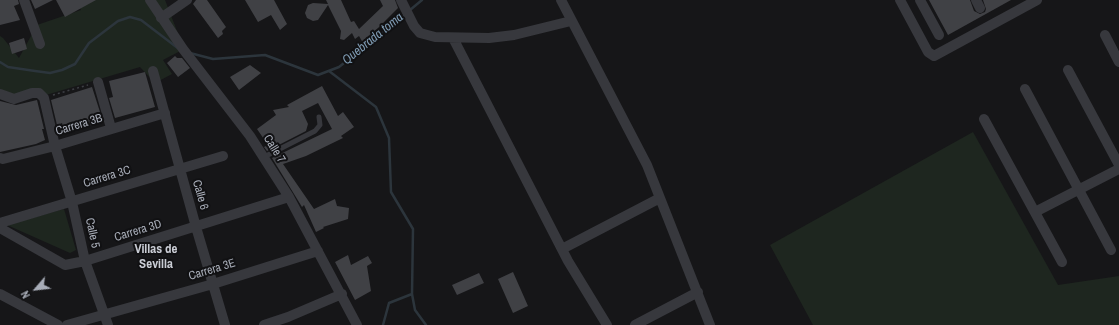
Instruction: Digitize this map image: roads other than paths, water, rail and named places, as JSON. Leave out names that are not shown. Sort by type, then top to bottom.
[{"type":"street","points":[[24,0],[40,44]]},
{"type":"street","name":"Calle 7","points":[[150,0],[183,49],[250,136],[264,157],[289,197],[342,294],[357,325]]},
{"type":"street","points":[[161,18],[188,0]]},
{"type":"street","points":[[401,0],[414,26],[420,33],[435,37],[453,38],[514,35],[571,21]]},
{"type":"street","points":[[561,0],[647,165],[710,325]]},
{"type":"street","points":[[900,0],[928,52],[934,56],[1037,0]]},
{"type":"street","points":[[920,0],[939,35]]},
{"type":"street","points":[[1105,35],[1119,62]]},
{"type":"street","points":[[453,38],[562,249],[608,325]]},
{"type":"street","points":[[1068,70],[1119,165]]},
{"type":"street","name":"Calle 6","points":[[153,71],[225,325]]},
{"type":"street","points":[[98,82],[111,128]]},
{"type":"street","points":[[1025,89],[1111,250]]},
{"type":"street","name":"Calle 5","points":[[0,94],[14,99],[32,93],[39,94],[44,98],[55,146],[72,202],[85,261],[108,325]]},
{"type":"street","name":"Carrera 3B","points":[[0,158],[2,160],[55,146],[165,113]]},
{"type":"street","points":[[984,120],[1062,262]]},
{"type":"street","name":"Carrera 3C","points":[[0,223],[223,156]]},
{"type":"street","points":[[1035,212],[1119,168]]},
{"type":"street","name":"Carrera 3D","points":[[0,228],[64,265],[85,261],[289,197]]},
{"type":"street","points":[[562,249],[660,198]]},
{"type":"street","name":"Carrera 3E","points":[[68,325],[213,284],[318,251]]},
{"type":"street","points":[[635,325],[698,292]]},
{"type":"street","points":[[0,294],[58,325]]},
{"type":"street","points":[[264,325],[288,317],[342,294]]},
{"type":"lane","points":[[264,157],[315,131],[320,126],[319,118]]},
{"type":"waterway","name":"Quebrada toma","points":[[410,10],[422,0]]},
{"type":"waterway","name":"Quebrada toma","points":[[190,53],[213,59],[265,55],[318,75],[339,67],[405,15]]},
{"type":"waterway","name":"Quebrada toma","points":[[0,62],[8,67],[50,73],[62,70],[75,64],[89,43],[118,21],[130,17],[141,20],[179,49]]},
{"type":"waterway","points":[[329,71],[376,107],[389,138],[391,192],[413,229],[412,294],[415,310],[426,325]]},
{"type":"waterway","points":[[383,325],[389,303],[412,294]]},
{"type":"district","name":"Villas de Sevilla","points":[[156,258]]}]
